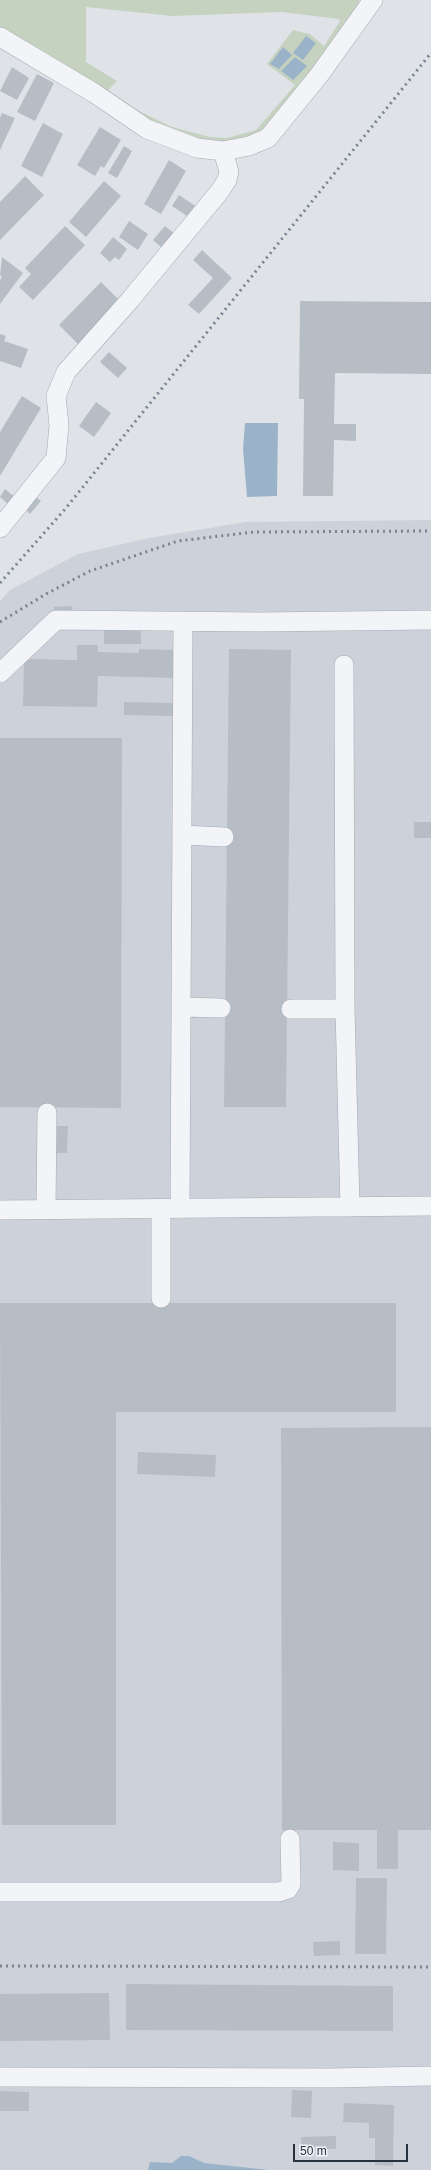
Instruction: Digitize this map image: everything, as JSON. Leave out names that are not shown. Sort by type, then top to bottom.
[{"type":"street","points":[[0,37],[94,93],[147,129],[197,148],[223,151],[248,146],[268,138],[320,74],[373,0]]},
{"type":"street","points":[[0,528],[56,458],[58,425],[56,396],[66,372],[220,191],[227,180],[229,172],[223,151]]},
{"type":"street","points":[[0,673],[56,620],[431,620]]},
{"type":"street","points":[[180,1209],[183,621]]},
{"type":"street","points":[[344,665],[345,1009],[350,1207]]},
{"type":"street","points":[[182,835],[224,838]]},
{"type":"street","points":[[181,1007],[220,1008]]},
{"type":"street","points":[[291,1009],[345,1009]]},
{"type":"street","points":[[46,1210],[47,1112]]},
{"type":"street","points":[[0,1210],[431,1206]]},
{"type":"street","points":[[160,1209],[161,1298]]},
{"type":"street","points":[[0,1892],[279,1892],[288,1889],[291,1884],[290,1838]]},
{"type":"street","points":[[0,2077],[331,2078],[431,2076]]},
{"type":"shaded area","points":[[431,520],[431,2170],[0,2170],[0,601],[10,590],[78,554],[149,538],[246,522]]},
{"type":"green space","points":[[0,0],[359,0],[360,4],[288,103],[262,133],[220,145],[154,125],[0,29]],"holes":[[[86,7],[172,16],[282,12],[339,19],[340,21],[324,46],[310,34],[293,30],[267,64],[295,85],[256,130],[227,138],[210,137],[172,127],[139,111],[108,90],[117,81],[86,62]]]},
{"type":"water","points":[[306,36],[316,43],[303,60],[293,53]]},
{"type":"water","points":[[283,47],[292,55],[279,69],[270,64]]},
{"type":"water","points":[[295,57],[307,66],[293,80],[281,71]]},
{"type":"water","points":[[245,423],[278,423],[277,496],[247,497],[243,449]]},
{"type":"water","points":[[181,2156],[189,2156],[204,2163],[269,2170],[148,2170],[150,2162],[172,2163]]},
{"type":"building","points":[[12,67],[29,78],[17,100],[0,91]]},
{"type":"building","points":[[37,74],[54,83],[35,121],[17,112]]},
{"type":"building","points":[[2,113],[15,118],[0,150],[0,118]]},
{"type":"building","points":[[43,123],[63,134],[42,177],[21,166]]},
{"type":"building","points":[[100,127],[121,140],[104,168],[101,166],[95,176],[77,165]]},
{"type":"building","points":[[124,146],[132,151],[117,178],[108,173]]},
{"type":"building","points":[[169,160],[186,171],[161,214],[144,204]]},
{"type":"building","points":[[25,176],[44,195],[0,240],[0,202]]},
{"type":"building","points":[[104,181],[121,196],[86,237],[69,222]]},
{"type":"building","points":[[179,195],[197,207],[190,218],[172,206]]},
{"type":"building","points":[[129,221],[148,234],[138,250],[119,237]]},
{"type":"building","points":[[65,226],[85,245],[33,300],[19,287],[31,274],[25,268]]},
{"type":"building","points":[[165,226],[175,234],[163,249],[153,240]]},
{"type":"building","points":[[113,237],[127,249],[119,260],[115,257],[110,262],[100,253]]},
{"type":"building","points":[[202,250],[232,278],[199,314],[188,305],[213,278],[193,260]]},
{"type":"building","points":[[2,257],[23,273],[0,304],[0,280],[2,277],[0,275]]},
{"type":"building","points":[[101,282],[120,301],[78,344],[59,325]]},
{"type":"building","points":[[300,301],[431,302],[431,374],[335,373],[334,424],[356,424],[356,441],[334,440],[333,496],[303,496],[304,399],[299,399]]},
{"type":"building","points":[[0,334],[6,336],[4,341],[28,349],[21,368],[0,361]]},
{"type":"building","points":[[109,352],[127,368],[118,378],[100,362]]},
{"type":"building","points":[[22,396],[41,408],[0,476],[0,432]]},
{"type":"building","points":[[96,402],[111,413],[94,437],[79,426]]},
{"type":"building","points":[[5,489],[17,499],[10,506],[0,497]]},
{"type":"building","points":[[34,495],[41,501],[30,514],[23,507]]},
{"type":"building","points":[[72,606],[72,614],[54,614],[54,607]]},
{"type":"building","points":[[104,626],[141,626],[141,644],[104,644]]},
{"type":"building","points":[[77,645],[98,645],[98,652],[139,653],[139,649],[175,650],[175,678],[98,676],[97,707],[23,706],[24,659],[77,660]]},
{"type":"building","points":[[229,649],[291,650],[286,1107],[224,1107]]},
{"type":"building","points":[[124,702],[173,703],[173,716],[124,715]]},
{"type":"building","points":[[0,738],[122,738],[121,1108],[0,1107]]},
{"type":"building","points":[[414,822],[431,822],[431,838],[414,838]]},
{"type":"building","points":[[57,1126],[68,1126],[67,1153],[56,1153]]},
{"type":"building","points":[[0,1303],[396,1303],[396,1412],[116,1412],[116,1825],[2,1825]]},
{"type":"building","points":[[431,1427],[431,1830],[398,1830],[398,1869],[377,1869],[377,1830],[282,1830],[281,1428]]},
{"type":"building","points":[[138,1452],[216,1455],[215,1477],[137,1474]]},
{"type":"building","points":[[333,1842],[359,1843],[359,1871],[333,1870]]},
{"type":"building","points":[[356,1878],[387,1878],[386,1954],[355,1954]]},
{"type":"building","points":[[340,1941],[340,1955],[314,1956],[313,1942]]},
{"type":"building","points":[[126,1984],[393,1986],[393,2031],[126,2030]]},
{"type":"building","points":[[109,1993],[110,2040],[0,2041],[0,1994]]},
{"type":"building","points":[[292,2090],[312,2091],[311,2118],[291,2117]]},
{"type":"building","points":[[0,2091],[29,2092],[29,2111],[0,2111]]},
{"type":"building","points":[[344,2103],[394,2105],[393,2166],[375,2165],[375,2138],[369,2138],[369,2123],[343,2122]]},
{"type":"building","points":[[336,2136],[336,2149],[326,2149],[326,2146],[302,2147],[301,2137]]},
{"type":"railway","points":[[0,583],[66,508],[431,53]]},
{"type":"railway","points":[[0,622],[46,594],[90,571],[178,541],[254,532],[431,531]]},
{"type":"railway","points":[[0,1966],[431,1967]]}]
